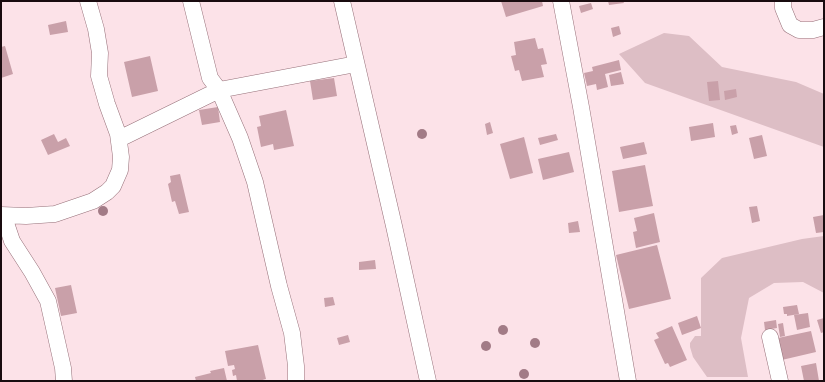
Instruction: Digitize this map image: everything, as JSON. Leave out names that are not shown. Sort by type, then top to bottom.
[{"type":"street","points":[[1,216],[55,214],[93,201],[113,186],[120,170],[121,157],[118,139],[99,76],[100,53],[96,29],[88,1]]},
{"type":"street","points":[[191,1],[210,78],[219,90],[240,138],[255,182],[279,286],[292,333],[296,366],[296,381]]},
{"type":"street","points":[[342,1],[428,381]]},
{"type":"street","points":[[560,1],[581,107],[628,381]]},
{"type":"street","points":[[783,1],[783,8],[790,25],[799,30],[813,30],[824,27]]},
{"type":"street","points":[[118,139],[219,90],[356,64]]},
{"type":"street","points":[[1,216],[6,223],[12,241],[32,272],[48,301],[63,368],[64,381]]},
{"type":"street","points":[[770,338],[780,381]]},
{"type":"shaded area","points":[[664,33],[689,36],[722,67],[796,82],[824,94],[824,147],[645,83],[619,54]]},
{"type":"shaded area","points":[[824,236],[824,293],[803,282],[774,283],[749,298],[741,338],[748,377],[707,377],[693,357],[690,347],[690,343],[695,336],[701,336],[701,278],[722,258],[802,239]]},
{"type":"building","points":[[501,1],[542,1],[543,6],[506,17]]},
{"type":"building","points":[[608,1],[623,1],[624,3],[609,5]]},
{"type":"building","points":[[591,3],[593,9],[581,13],[579,6]]},
{"type":"building","points":[[66,21],[68,32],[50,35],[48,25]]},
{"type":"building","points":[[619,26],[621,34],[613,37],[611,28]]},
{"type":"building","points":[[535,38],[538,49],[543,48],[547,64],[541,65],[544,77],[522,81],[519,70],[515,71],[511,56],[516,55],[514,42]]},
{"type":"building","points":[[5,46],[13,74],[1,78],[1,47]]},
{"type":"building","points":[[150,56],[158,91],[132,97],[124,62]]},
{"type":"building","points":[[619,60],[621,70],[605,74],[608,87],[597,90],[596,84],[587,86],[584,73],[593,71],[592,67]]},
{"type":"building","points":[[621,72],[624,84],[611,86],[609,75]]},
{"type":"building","points":[[334,78],[337,96],[313,100],[310,81]]},
{"type":"building","points":[[718,81],[720,100],[709,101],[707,82]]},
{"type":"building","points":[[736,89],[737,97],[725,100],[724,91]]},
{"type":"building","points":[[218,107],[220,122],[202,125],[199,110]]},
{"type":"building","points":[[286,110],[294,146],[274,150],[273,144],[261,147],[257,127],[261,126],[259,116]]},
{"type":"building","points":[[490,122],[493,133],[487,135],[485,124]]},
{"type":"building","points":[[713,123],[715,137],[691,141],[689,127]]},
{"type":"building","points":[[736,125],[738,133],[732,135],[730,126]]},
{"type":"building","points":[[54,134],[58,142],[66,138],[70,146],[48,155],[41,140]]},
{"type":"building","points":[[556,134],[558,140],[540,145],[538,138]]},
{"type":"building","points":[[762,135],[767,156],[754,159],[749,138]]},
{"type":"building","points":[[524,137],[533,173],[510,179],[500,144]]},
{"type":"building","points":[[644,142],[647,154],[623,159],[620,147]]},
{"type":"building","points":[[569,152],[574,172],[543,180],[538,159]]},
{"type":"building","points":[[645,165],[653,206],[619,212],[612,171]]},
{"type":"building","points":[[180,174],[189,212],[179,214],[175,201],[172,202],[168,184],[171,182],[170,176]]},
{"type":"building","points":[[757,206],[760,221],[752,223],[749,207]]},
{"type":"building","points":[[654,213],[660,242],[636,248],[633,232],[637,231],[634,218]]},
{"type":"building","points":[[824,215],[824,232],[816,233],[813,217]]},
{"type":"building","points":[[578,221],[580,232],[569,233],[568,223]]},
{"type":"building","points":[[657,245],[671,299],[629,309],[616,255]]},
{"type":"building","points":[[375,260],[376,269],[359,270],[359,262]]},
{"type":"building","points":[[71,285],[77,313],[61,316],[55,288]]},
{"type":"building","points":[[333,297],[335,305],[325,307],[324,298]]},
{"type":"building","points":[[797,305],[799,314],[787,316],[787,314],[784,314],[783,307]]},
{"type":"building","points":[[808,313],[810,327],[797,330],[794,315]]},
{"type":"building","points":[[697,316],[701,328],[682,335],[678,323]]},
{"type":"building","points":[[824,318],[824,332],[821,333],[817,320]]},
{"type":"building","points":[[776,320],[777,328],[765,330],[764,322]]},
{"type":"building","points":[[783,323],[785,336],[780,337],[778,324]]},
{"type":"building","points":[[672,326],[687,360],[670,367],[668,363],[665,364],[654,340],[659,338],[656,333]]},
{"type":"building","points":[[811,331],[816,352],[769,363],[764,341]]},
{"type":"building","points":[[348,335],[350,342],[339,345],[337,338]]},
{"type":"building","points":[[258,345],[266,379],[259,381],[237,381],[236,375],[233,376],[232,370],[235,369],[234,365],[228,366],[225,351]]},
{"type":"building","points":[[816,363],[819,381],[804,381],[801,366]]},
{"type":"building","points":[[224,368],[227,381],[196,381],[195,377],[211,373],[210,371]]}]
